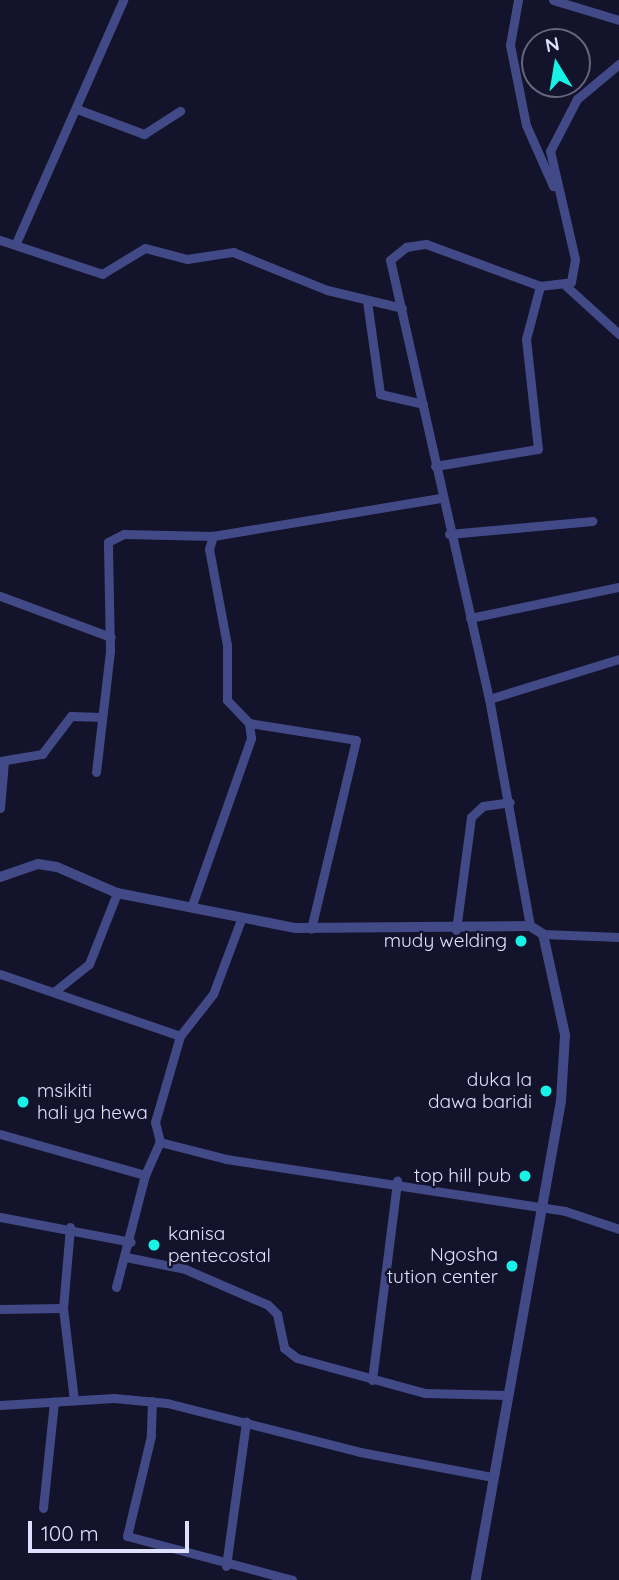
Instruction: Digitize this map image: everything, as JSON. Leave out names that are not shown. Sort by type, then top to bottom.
[{"type":"street","points":[[16,243],[123,0]]},
{"type":"street","points":[[518,0],[510,45],[521,100],[538,164],[556,190]]},
{"type":"street","points":[[553,0],[574,4],[619,20]]},
{"type":"street","points":[[566,286],[575,277],[575,259],[549,157],[556,131],[577,99],[619,64]]},
{"type":"street","points":[[77,109],[144,134],[180,111]]},
{"type":"street","points":[[0,240],[16,243],[102,274],[145,248],[187,259],[233,252],[367,301],[402,308]]},
{"type":"street","points":[[530,926],[510,802],[489,699],[439,498],[423,404],[390,260],[414,245],[451,250],[540,286],[566,286],[618,331]]},
{"type":"street","points":[[435,466],[538,449],[526,339],[540,286]]},
{"type":"street","points":[[367,301],[369,351],[380,394],[423,404]]},
{"type":"street","points":[[96,772],[111,637],[110,538],[213,536],[439,498]]},
{"type":"street","points":[[449,534],[592,521]]},
{"type":"street","points":[[213,536],[209,549],[227,645],[227,699],[249,723],[356,740],[311,929]]},
{"type":"street","points":[[470,618],[619,587]]},
{"type":"street","points":[[0,596],[111,637]]},
{"type":"street","points":[[489,699],[619,659]]},
{"type":"street","points":[[0,808],[2,761],[42,754],[71,716],[102,717]]},
{"type":"street","points":[[192,905],[242,770],[249,723]]},
{"type":"street","points":[[456,930],[471,817],[483,806],[510,802]]},
{"type":"street","points":[[0,877],[38,864],[117,893],[311,929],[456,930],[530,926],[543,934],[619,937]]},
{"type":"street","points":[[55,991],[89,964],[117,893]]},
{"type":"street","points":[[116,1287],[131,1242],[145,1175],[160,1142],[155,1122],[180,1036],[213,994],[242,917]]},
{"type":"street","points":[[476,1580],[539,1207],[557,1140],[565,1035],[543,934]]},
{"type":"street","points":[[0,974],[180,1036]]},
{"type":"street","points":[[0,1134],[145,1175]]},
{"type":"street","points":[[160,1142],[226,1159],[397,1181],[539,1207],[619,1228]]},
{"type":"street","points":[[372,1380],[397,1181]]},
{"type":"street","points":[[0,1217],[70,1227],[131,1242]]},
{"type":"street","points":[[70,1227],[63,1308],[74,1401]]},
{"type":"street","points":[[126,1257],[185,1269],[247,1293],[274,1310],[286,1352],[372,1380],[450,1396],[508,1395]]},
{"type":"street","points":[[0,1309],[63,1308]]},
{"type":"street","points":[[0,1405],[152,1401],[246,1421],[360,1452],[492,1477]]},
{"type":"street","points":[[152,1401],[151,1436],[124,1532],[226,1566],[292,1580]]},
{"type":"street","points":[[43,1508],[54,1402]]},
{"type":"street","points":[[226,1566],[246,1421]]},
{"type":"place","name":"mudy welding","points":[[521,941]]},
{"type":"place","name":"duka la dawa baridi","points":[[546,1091]]},
{"type":"place","name":"msikiti hali ya hewa","points":[[23,1102]]},
{"type":"place","name":"top hill pub","points":[[525,1176]]},
{"type":"place","name":"kanisa pentecostal","points":[[154,1245]]},
{"type":"place","name":"Ngosha tution center","points":[[512,1266]]}]
